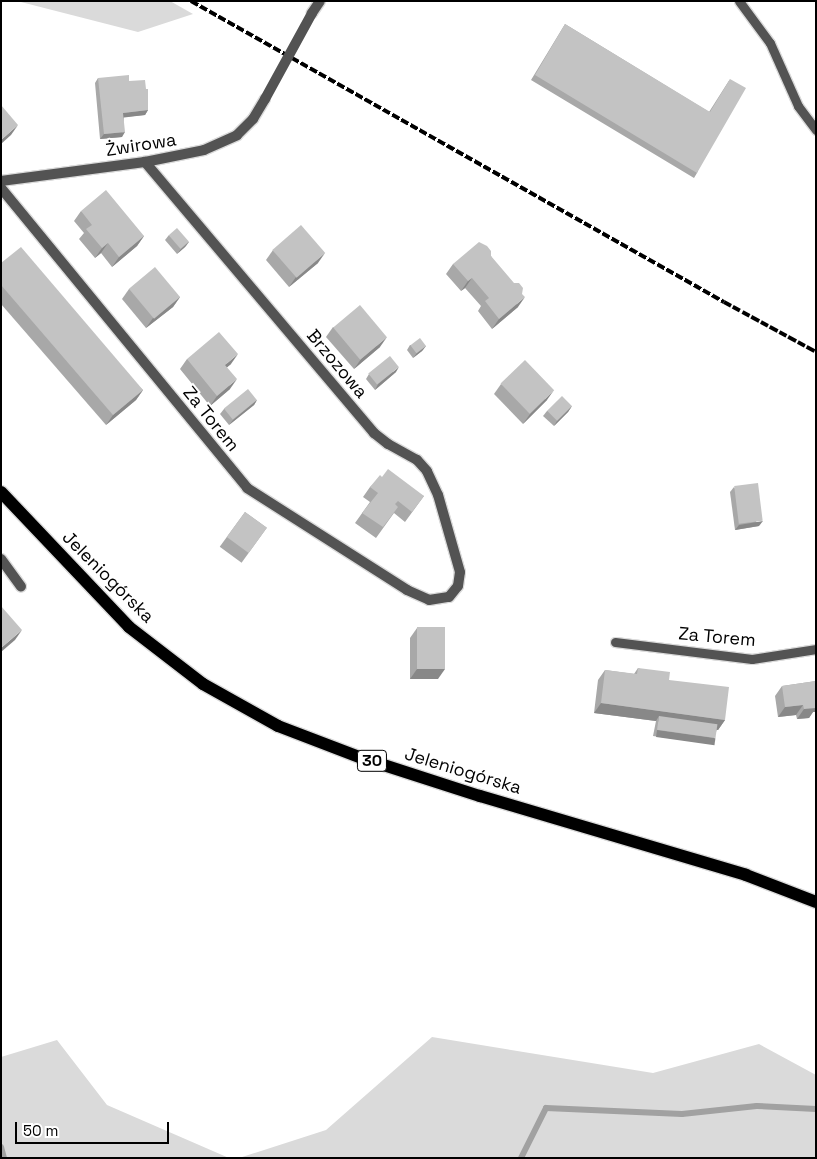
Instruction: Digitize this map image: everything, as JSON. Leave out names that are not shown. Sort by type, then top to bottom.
[{"type":"main road","name":"Jeleniogórska","points":[[1,492],[129,627],[203,684],[278,726],[371,761],[480,796],[746,875],[816,902]]},
{"type":"street","name":"Żwirowa","points":[[1,181],[145,162],[204,150],[228,141],[246,127],[265,99],[320,1]]},
{"type":"street","name":"Brzozowa","points":[[145,162],[374,433],[388,444],[417,460],[427,471],[438,495],[460,572],[458,586],[449,596]]},
{"type":"street","name":"Za Torem","points":[[1,188],[247,488],[407,590],[429,600],[449,596]]},
{"type":"street","points":[[1,559],[21,587]]},
{"type":"lane","points":[[739,1],[770,43],[798,106],[816,130]]},
{"type":"lane","name":"Za Torem","points":[[615,642],[752,659],[816,649]]},
{"type":"shaded area","points":[[17,1],[170,1],[193,14],[138,32]]},
{"type":"shaded area","points":[[432,1037],[653,1073],[759,1044],[816,1075],[816,1158],[239,1158],[326,1130]]},
{"type":"shaded area","points":[[57,1040],[107,1105],[229,1158],[1,1158],[1,1057]]},
{"type":"building","points":[[565,24],[710,112],[730,79],[746,88],[697,173],[535,75]]},
{"type":"building","points":[[129,75],[129,81],[145,80],[146,89],[148,89],[148,110],[123,113],[125,132],[104,134],[98,78]]},
{"type":"building","points":[[1,105],[18,125],[1,140]]},
{"type":"building","points":[[106,190],[144,236],[119,257],[108,243],[102,248],[86,229],[92,225],[81,211]]},
{"type":"building","points":[[301,225],[325,253],[297,278],[272,250]]},
{"type":"building","points":[[177,228],[189,242],[181,249],[169,235]]},
{"type":"building","points":[[479,242],[487,246],[491,251],[491,256],[514,283],[519,283],[523,288],[522,294],[525,297],[499,319],[485,301],[489,298],[472,278],[468,281],[453,264]]},
{"type":"building","points":[[21,247],[143,390],[113,415],[1,285],[1,263]]},
{"type":"building","points":[[155,267],[180,297],[154,319],[129,289]]},
{"type":"building","points":[[360,305],[387,337],[360,360],[333,327]]},
{"type":"building","points":[[219,332],[238,354],[225,365],[237,379],[217,396],[187,359]]},
{"type":"building","points":[[420,338],[426,346],[416,353],[410,345]]},
{"type":"building","points":[[390,356],[399,367],[377,385],[368,374]]},
{"type":"building","points":[[525,360],[554,390],[530,414],[501,384]]},
{"type":"building","points":[[248,389],[257,400],[233,419],[224,409]]},
{"type":"building","points":[[562,396],[572,406],[557,421],[547,411]]},
{"type":"building","points":[[388,469],[424,496],[412,512],[398,501],[395,504],[398,507],[383,527],[362,513],[378,493],[370,487]]},
{"type":"building","points":[[758,483],[763,521],[739,524],[734,486]]},
{"type":"building","points":[[245,512],[267,528],[249,553],[227,537]]},
{"type":"building","points":[[1,606],[22,630],[1,648]]},
{"type":"building","points":[[417,627],[445,627],[445,669],[417,669]]},
{"type":"building","points":[[638,668],[670,672],[669,680],[729,687],[725,720],[601,703],[605,670],[637,674]]},
{"type":"building","points":[[816,681],[816,708],[804,709],[803,705],[785,707],[782,686]]},
{"type":"building","points":[[659,716],[717,724],[715,738],[657,730]]},
{"type":"waterway","points":[[521,1158],[546,1108],[682,1114],[757,1106],[816,1109]]},
{"type":"waterway","points":[[1,1147],[4,1158]]},
{"type":"railway","points":[[191,1],[816,352]]}]
